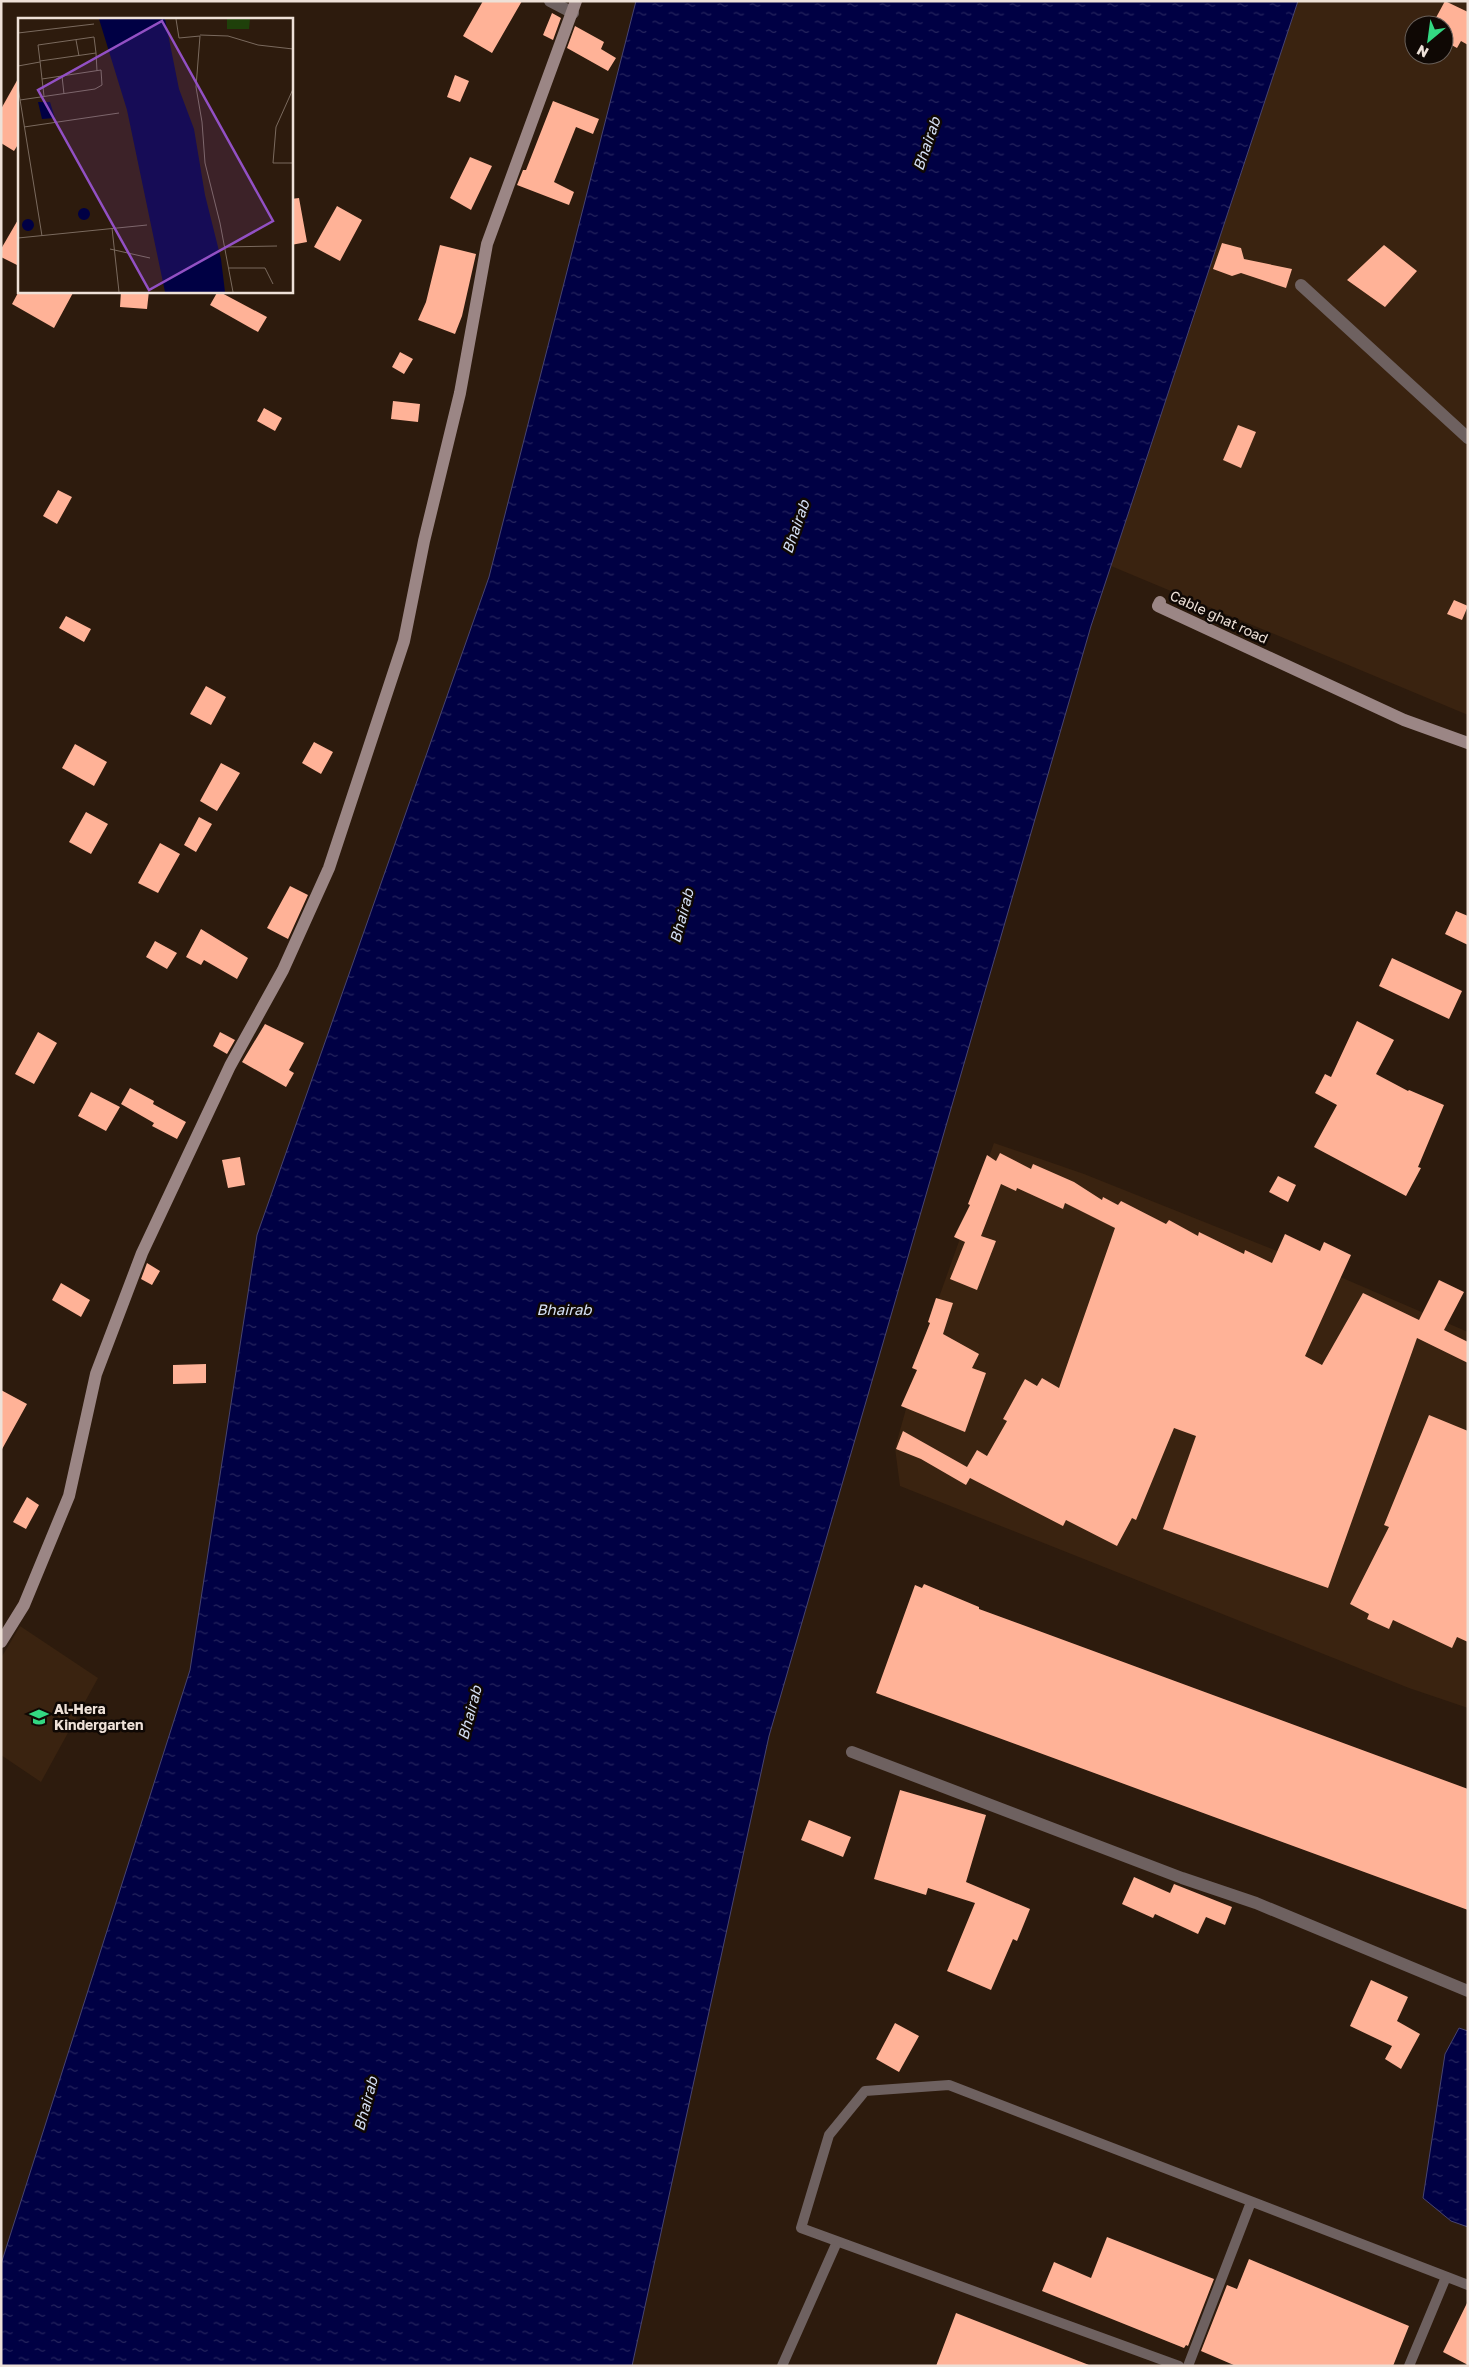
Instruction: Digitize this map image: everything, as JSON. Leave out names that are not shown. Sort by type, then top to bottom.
[{"type":"street","points":[[1,1642],[24,1605],[69,1496],[96,1374],[142,1253],[230,1066],[283,970],[329,868],[404,642],[424,541],[460,393],[487,244],[574,7],[550,1]]},
{"type":"street","points":[[1301,285],[1468,438]]},
{"type":"street","name":"Cable ghat road","points":[[1468,737],[1404,715],[1160,602],[1158,606],[1404,720],[1468,743]]},
{"type":"street","points":[[852,1752],[1182,1878],[1256,1903],[1468,1991]]},
{"type":"lane","points":[[1179,2366],[801,2228],[829,2135],[866,2091],[949,2085],[1468,2285]]},
{"type":"lane","points":[[1188,2366],[1251,2202]]},
{"type":"lane","points":[[782,2366],[837,2242]]},
{"type":"lane","points":[[1409,2366],[1446,2277]]},
{"type":"shaded area","points":[[1298,1],[1468,1],[1468,715],[1111,566]]},
{"type":"shaded area","points":[[994,1143],[1084,1174],[1317,1267],[1468,1332],[1468,1708],[1409,1688],[900,1486],[895,1448],[932,1317]]},
{"type":"shaded area","name":"Al-Hera Kindergarten","points":[[20,1626],[98,1678],[41,1782],[1,1755],[1,1658]]},
{"type":"water","name":"Bhairab","points":[[636,1],[1298,1],[1091,626],[769,1736],[632,2366],[1,2366],[1,2264],[190,1670],[257,1235],[489,577]]},
{"type":"water","points":[[1459,2028],[1468,2031],[1468,2227],[1451,2221],[1423,2198],[1445,2054]]},
{"type":"building","points":[[483,1],[522,1],[492,53],[463,36]]},
{"type":"building","points":[[1445,1],[1468,12],[1468,45],[1461,41],[1457,48],[1454,46],[1454,15],[1437,15]]},
{"type":"building","points":[[552,13],[561,18],[553,40],[543,35]]},
{"type":"building","points":[[575,26],[604,42],[601,49],[616,58],[608,71],[567,48]]},
{"type":"building","points":[[455,75],[469,81],[460,102],[447,97]]},
{"type":"building","points":[[18,79],[18,145],[14,151],[1,143],[1,109]]},
{"type":"building","points":[[553,101],[599,119],[593,134],[576,127],[554,182],[574,192],[569,205],[517,185],[523,170],[526,170]]},
{"type":"building","points":[[470,157],[492,166],[471,210],[450,198]]},
{"type":"building","points":[[299,198],[307,242],[292,245],[292,199]]},
{"type":"building","points":[[337,206],[362,220],[340,261],[314,247]]},
{"type":"building","points":[[18,220],[18,266],[1,257],[1,249]]},
{"type":"building","points":[[1222,243],[1241,248],[1244,259],[1292,269],[1286,288],[1241,273],[1232,276],[1213,269]]},
{"type":"building","points":[[440,245],[476,254],[462,316],[455,334],[418,320],[426,302]]},
{"type":"building","points":[[1384,245],[1417,271],[1385,307],[1347,280]]},
{"type":"building","points":[[18,292],[73,292],[54,328],[12,304]]},
{"type":"building","points":[[121,292],[149,292],[147,309],[120,307]]},
{"type":"building","points":[[217,292],[220,292],[267,317],[258,332],[210,305]]},
{"type":"building","points":[[400,352],[413,359],[404,374],[392,367]]},
{"type":"building","points":[[393,401],[420,404],[418,422],[391,419]]},
{"type":"building","points":[[264,408],[282,418],[275,431],[257,421]]},
{"type":"building","points":[[1238,425],[1256,432],[1241,468],[1223,460]]},
{"type":"building","points":[[58,490],[72,497],[57,524],[43,516]]},
{"type":"building","points":[[1454,600],[1468,606],[1462,620],[1447,614]]},
{"type":"building","points":[[66,616],[91,629],[84,642],[59,628]]},
{"type":"building","points":[[206,686],[226,697],[211,725],[190,714]]},
{"type":"building","points":[[314,742],[333,752],[321,774],[302,763]]},
{"type":"building","points":[[75,744],[107,762],[94,786],[62,768]]},
{"type":"building","points":[[221,763],[240,773],[217,811],[200,801]]},
{"type":"building","points":[[86,812],[108,824],[91,854],[69,842]]},
{"type":"building","points":[[199,817],[212,824],[196,852],[184,845]]},
{"type":"building","points":[[160,843],[180,854],[158,893],[138,883]]},
{"type":"building","points":[[290,886],[308,895],[288,939],[267,928]]},
{"type":"building","points":[[1456,911],[1468,916],[1468,945],[1445,934]]},
{"type":"building","points":[[201,929],[248,958],[237,979],[204,960],[201,965],[186,957]]},
{"type":"building","points":[[155,941],[177,953],[167,969],[146,957]]},
{"type":"building","points":[[1392,958],[1462,991],[1449,1019],[1379,986]]},
{"type":"building","points":[[1357,1021],[1394,1040],[1376,1074],[1408,1091],[1444,1105],[1418,1167],[1421,1168],[1406,1196],[1314,1147],[1337,1105],[1315,1093],[1325,1074],[1331,1077]]},
{"type":"building","points":[[265,1024],[304,1043],[289,1070],[294,1073],[286,1087],[242,1062]]},
{"type":"building","points":[[38,1032],[57,1043],[34,1084],[15,1074]]},
{"type":"building","points":[[220,1032],[235,1040],[227,1054],[213,1046]]},
{"type":"building","points":[[130,1088],[154,1101],[153,1104],[186,1122],[177,1139],[152,1126],[154,1123],[121,1104]]},
{"type":"building","points":[[91,1092],[120,1107],[106,1131],[78,1116]]},
{"type":"building","points":[[1000,1153],[1031,1169],[1033,1164],[1074,1182],[1102,1200],[1103,1197],[1118,1205],[1121,1201],[1166,1224],[1169,1220],[1198,1236],[1199,1232],[1244,1254],[1245,1250],[1272,1263],[1285,1234],[1320,1251],[1324,1242],[1351,1255],[1305,1356],[1322,1365],[1363,1293],[1419,1320],[1439,1280],[1464,1292],[1444,1330],[1468,1342],[1468,1363],[1417,1338],[1328,1588],[1163,1529],[1196,1436],[1174,1428],[1136,1520],[1132,1518],[1117,1546],[1066,1520],[1063,1526],[970,1478],[966,1485],[921,1459],[896,1449],[903,1431],[967,1467],[977,1450],[987,1456],[1007,1421],[1003,1419],[1025,1379],[1037,1386],[1042,1378],[1059,1388],[1115,1228],[1065,1203],[1063,1209],[1017,1188],[1016,1191],[1001,1184],[981,1236],[996,1241],[977,1290],[950,1279],[965,1242],[954,1237],[970,1205],[968,1204],[987,1155],[996,1161]]},
{"type":"building","points":[[240,1157],[245,1185],[228,1188],[222,1160]]},
{"type":"building","points":[[1278,1176],[1296,1185],[1288,1202],[1269,1192]]},
{"type":"building","points":[[147,1263],[160,1271],[152,1285],[141,1279]]},
{"type":"building","points":[[61,1283],[90,1300],[81,1317],[52,1300]]},
{"type":"building","points":[[936,1298],[953,1303],[943,1334],[979,1354],[972,1368],[986,1373],[965,1432],[901,1406],[917,1370],[912,1368],[930,1323],[928,1322]]},
{"type":"building","points":[[206,1364],[206,1383],[173,1384],[173,1365]]},
{"type":"building","points":[[1,1390],[27,1404],[1,1451]]},
{"type":"building","points":[[1429,1415],[1468,1431],[1468,1642],[1457,1637],[1452,1648],[1393,1620],[1389,1629],[1367,1619],[1369,1614],[1350,1604],[1389,1527],[1384,1525]]},
{"type":"building","points":[[27,1497],[39,1505],[26,1529],[13,1522]]},
{"type":"building","points":[[924,1584],[979,1607],[979,1609],[1468,1789],[1468,1910],[876,1693],[915,1585],[922,1588]]},
{"type":"building","points":[[900,1790],[986,1815],[966,1882],[1030,1909],[1017,1941],[1013,1939],[991,1990],[947,1971],[975,1903],[928,1888],[926,1895],[874,1879]]},
{"type":"building","points":[[809,1820],[851,1837],[843,1857],[801,1840]]},
{"type":"building","points":[[1134,1877],[1170,1893],[1174,1884],[1232,1907],[1225,1925],[1206,1917],[1198,1934],[1155,1914],[1153,1918],[1122,1904]]},
{"type":"building","points":[[1371,1980],[1408,1997],[1397,2021],[1420,2034],[1401,2069],[1385,2059],[1392,2046],[1350,2026]]},
{"type":"building","points":[[895,2023],[919,2036],[899,2072],[876,2059]]},
{"type":"building","points":[[1107,2237],[1214,2279],[1188,2346],[1186,2345],[1184,2348],[1042,2291],[1054,2262],[1091,2278]]},
{"type":"building","points":[[1249,2259],[1409,2326],[1393,2366],[1236,2366],[1201,2351],[1227,2285],[1237,2289]]},
{"type":"building","points":[[1468,2301],[1468,2365],[1443,2352]]},
{"type":"building","points":[[956,2313],[1089,2365],[1089,2366],[936,2366]]},
{"type":"place","name":"Al-Hera Kindergarten","points":[[39,1717]]}]
